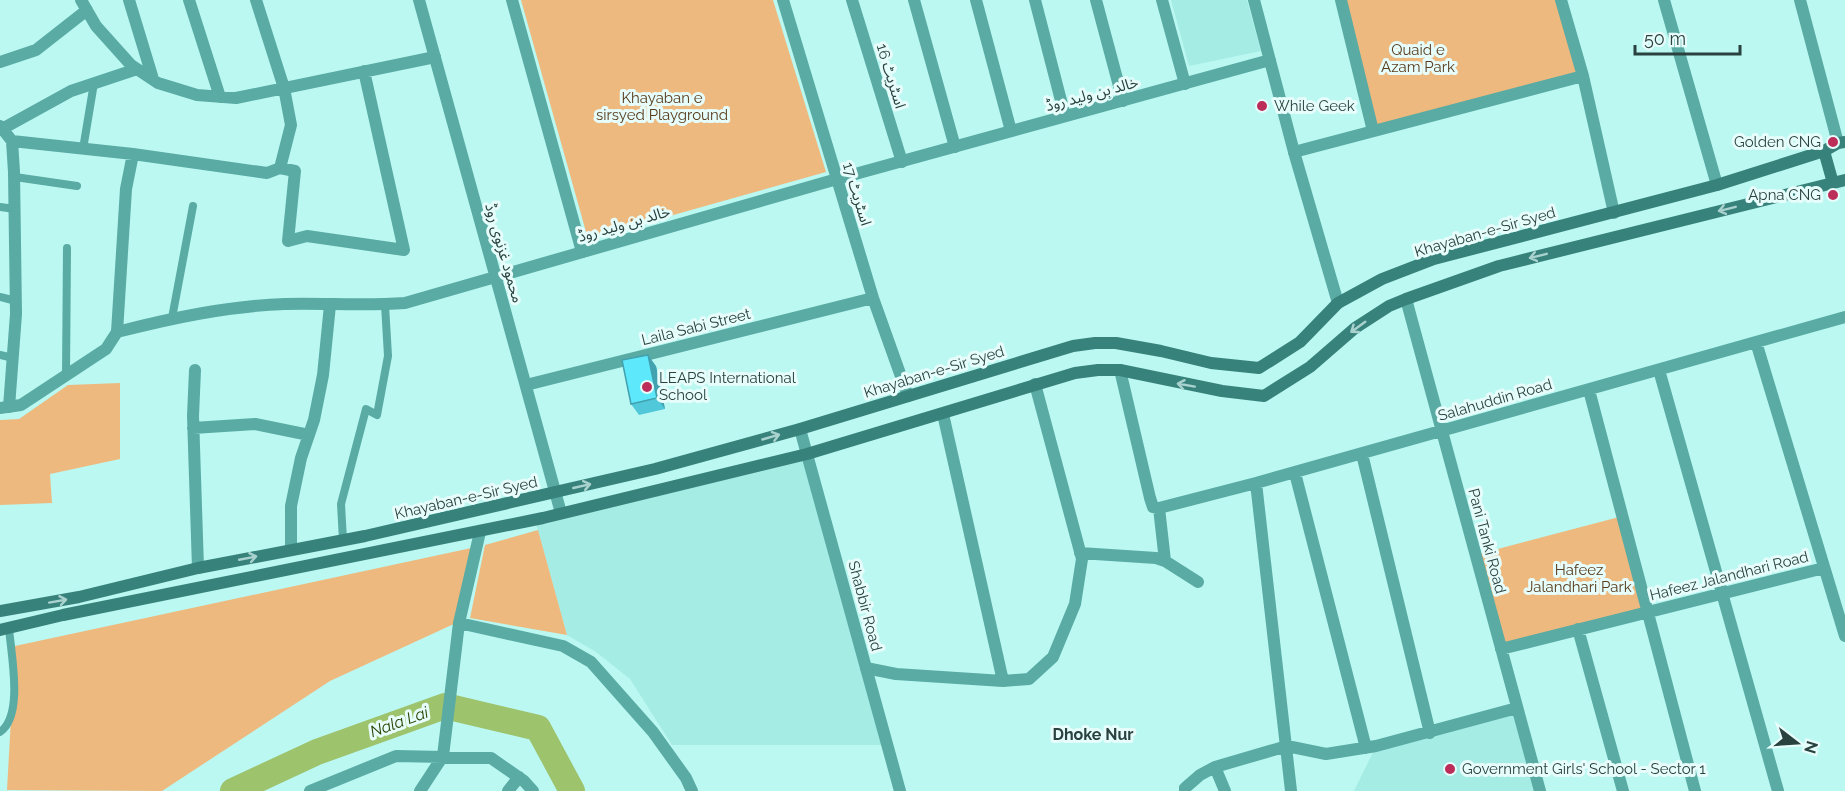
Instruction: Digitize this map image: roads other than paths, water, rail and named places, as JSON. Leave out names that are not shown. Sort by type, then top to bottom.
[{"type":"main road","name":"Khayaban-e-Sir Syed","points":[[0,611],[79,597],[198,568],[343,540],[655,469],[800,429],[1073,346],[1116,343],[1211,363],[1259,368],[1300,342],[1338,303],[1382,279],[1434,259],[1717,185],[1824,151],[1842,143]]},
{"type":"main road","points":[[4,629],[561,513],[807,454],[1075,373],[1119,370],[1222,392],[1264,396],[1310,367],[1355,328],[1389,306],[1406,299],[1498,266],[1839,181],[1824,151]]},
{"type":"street","points":[[129,0],[153,79]]},
{"type":"street","points":[[189,0],[220,97]]},
{"type":"street","points":[[256,0],[284,88],[291,125],[280,168]]},
{"type":"street","name":"محمود غزنوی روڈ","points":[[419,0],[561,513]]},
{"type":"street","points":[[512,0],[582,252]]},
{"type":"street","name":"اسٹریٹ 17","points":[[783,0],[873,298],[908,396]]},
{"type":"street","name":"اسٹریٹ 16","points":[[852,0],[902,162]]},
{"type":"street","points":[[914,0],[955,147]]},
{"type":"street","points":[[976,0],[1011,131]]},
{"type":"street","points":[[1035,0],[1065,116]]},
{"type":"street","points":[[1096,0],[1123,100]]},
{"type":"street","points":[[1162,0],[1185,84]]},
{"type":"street","points":[[1254,0],[1294,152],[1338,303]]},
{"type":"street","points":[[1341,0],[1373,131]]},
{"type":"street","points":[[1561,0],[1583,76],[1614,213]]},
{"type":"street","points":[[1664,0],[1717,185]]},
{"type":"street","points":[[1800,0],[1842,143]]},
{"type":"street","points":[[0,62],[36,50],[84,5],[96,26],[130,65],[158,83],[197,95],[236,98],[435,57]]},
{"type":"street","name":"خالد بن ولید روڈ","points":[[117,332],[172,318],[236,308],[285,304],[385,305],[405,303],[837,179],[1270,60]]},
{"type":"street","points":[[133,154],[126,189],[117,332],[106,349],[21,405],[5,408],[13,358],[16,301],[15,177],[12,141],[1,127],[70,91],[137,69]]},
{"type":"street","points":[[12,141],[133,154],[267,173],[280,168],[295,171],[288,241],[307,236],[404,250],[364,71]]},
{"type":"street","points":[[1294,152],[1583,76]]},
{"type":"street","name":"Laila Sabi Street","points":[[526,385],[873,298]]},
{"type":"street","name":"Pani Tanki Road","points":[[1406,299],[1540,791]]},
{"type":"street","points":[[291,549],[291,506],[323,375],[330,304]]},
{"type":"street","name":"Salahuddin Road","points":[[1156,508],[1362,454],[1845,317]]},
{"type":"street","points":[[1756,342],[1845,636]]},
{"type":"street","points":[[195,370],[194,428],[198,568]]},
{"type":"street","points":[[1119,370],[1156,508],[1165,561]]},
{"type":"street","points":[[1659,370],[1778,791]]},
{"type":"street","points":[[866,668],[896,674],[1003,681],[1029,679],[1053,657],[1075,604],[1082,559],[1035,384]]},
{"type":"street","points":[[1589,390],[1695,791]]},
{"type":"street","points":[[942,414],[1003,681]]},
{"type":"street","points":[[194,428],[255,424],[309,435]]},
{"type":"street","name":"Shabbir Road","points":[[800,429],[900,791]]},
{"type":"street","points":[[1362,454],[1430,733]]},
{"type":"street","points":[[1294,472],[1366,748]]},
{"type":"street","points":[[1256,483],[1291,791]]},
{"type":"street","points":[[420,791],[443,756],[458,627],[480,531]]},
{"type":"street","points":[[1080,553],[1144,557],[1165,561],[1198,582]]},
{"type":"street","name":"Hafeez Jalandhari Road","points":[[1501,649],[1824,568]]},
{"type":"street","points":[[458,627],[563,646],[591,662],[653,732],[686,778],[692,791]]},
{"type":"street","points":[[1578,629],[1623,791]]},
{"type":"street","points":[[1185,791],[1185,788],[1200,775],[1215,767],[1287,746],[1326,754],[1385,745],[1517,708]]},
{"type":"street","points":[[310,791],[396,756],[491,758],[519,777],[533,791]]},
{"type":"street","points":[[1215,767],[1225,791]]},
{"type":"street","points":[[508,791],[519,777]]},
{"type":"lane","points":[[83,148],[94,83]]},
{"type":"lane","points":[[15,177],[77,186]]},
{"type":"lane","points":[[172,318],[193,206]]},
{"type":"lane","points":[[0,207],[15,209]]},
{"type":"lane","points":[[66,375],[67,248]]},
{"type":"lane","points":[[0,297],[16,301]]},
{"type":"lane","points":[[343,540],[341,504],[366,410],[377,415],[388,356],[385,305]]},
{"type":"lane","points":[[0,355],[13,358]]},
{"type":"lane","points":[[0,732],[6,728],[15,704],[4,629]]},
{"type":"waterway","name":"Nala Lai","points":[[233,791],[317,752],[445,706],[538,728],[572,791]]},
{"type":"place","name":"While Geek","points":[[1262,106]]},
{"type":"place","name":"Golden CNG","points":[[1833,142]]},
{"type":"place","name":"Apna CNG","points":[[1833,195]]},
{"type":"place","name":"LEAPS International School","points":[[647,387]]},
{"type":"place","name":"Government Girls' School - Sector 1","points":[[1450,769]]},
{"type":"district","name":"Dhoke Nur","points":[[1093,734]]},
{"type":"park label","name":"Quaid e Azam Park","points":[[1418,58]]},
{"type":"park label","name":"Khayaban e sirsyed Playground","points":[[662,106]]},
{"type":"park label","name":"Hafeez Jalandhari Park","points":[[1579,578]]}]
